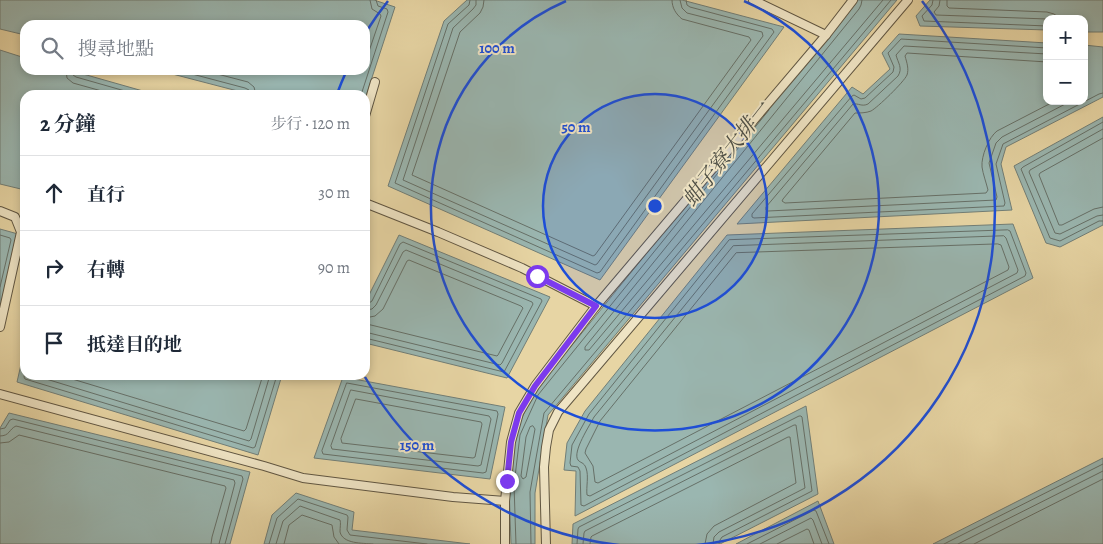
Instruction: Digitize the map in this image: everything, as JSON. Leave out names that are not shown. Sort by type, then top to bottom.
[{"type":"lane","points":[[753,0],[826,35]]},
{"type":"lane","points":[[505,544],[505,501],[511,442],[519,413],[535,386],[596,306],[854,0]]},
{"type":"lane","points":[[546,544],[544,467],[548,430],[558,412],[908,0]]},
{"type":"lane","points":[[370,97],[374,82]]},
{"type":"lane","points":[[370,205],[522,268],[596,306]]},
{"type":"lane","points":[[0,211],[15,217],[20,230]]},
{"type":"lane","points":[[0,327],[20,237]]},
{"type":"lane","points":[[0,394],[255,463],[303,478],[453,497],[505,501]]},
{"type":"water","points":[[0,0],[374,0],[395,7],[368,90],[234,90],[176,75],[370,75],[370,20],[20,20],[20,34],[0,29]]},
{"type":"water","points":[[467,0],[682,0],[784,27],[600,280],[388,186],[444,21]]},
{"type":"water","points":[[852,0],[897,0],[548,415],[535,493],[535,544],[511,544],[509,484],[515,433],[534,392]]},
{"type":"water","points":[[930,0],[1103,0],[1103,32],[1088,32],[1088,15],[1043,15],[1043,30],[920,26],[916,16]]},
{"type":"water","points":[[899,34],[1043,43],[1043,105],[1087,105],[1006,147],[1001,164],[1012,210],[737,224],[852,87],[863,94],[890,69],[882,53]]},
{"type":"water","points":[[1088,45],[1103,47],[1103,97],[1088,105]]},
{"type":"water","points":[[0,50],[20,56],[20,75],[87,75],[139,90],[20,90],[20,189],[0,184]]},
{"type":"water","points":[[1103,117],[1103,225],[1060,247],[1046,243],[1014,166]]},
{"type":"water","points":[[1013,224],[1033,278],[575,516],[576,471],[564,470],[567,443],[585,411],[727,235]]},
{"type":"water","points":[[0,229],[18,234],[0,309]]},
{"type":"water","points":[[399,235],[550,297],[507,378],[370,344],[370,293]]},
{"type":"water","points":[[20,369],[20,380],[280,380],[258,455],[17,382]]},
{"type":"water","points":[[342,380],[359,380],[505,407],[490,479],[314,458]]},
{"type":"water","points":[[806,406],[818,494],[720,544],[572,544],[573,524]]},
{"type":"water","points":[[9,413],[250,472],[230,544],[0,544],[0,428]]},
{"type":"water","points":[[1103,458],[1103,544],[933,544]]},
{"type":"water","points":[[296,493],[354,512],[352,530],[470,544],[264,544],[272,515]]},
{"type":"water","points":[[818,501],[834,544],[736,544]]},
{"type":"route","points":[[507,481],[511,442],[519,413],[535,386],[596,306],[537,276]]},
{"type":"water label","name":"蚶子寮大排一","points":[[726,154]]}]
